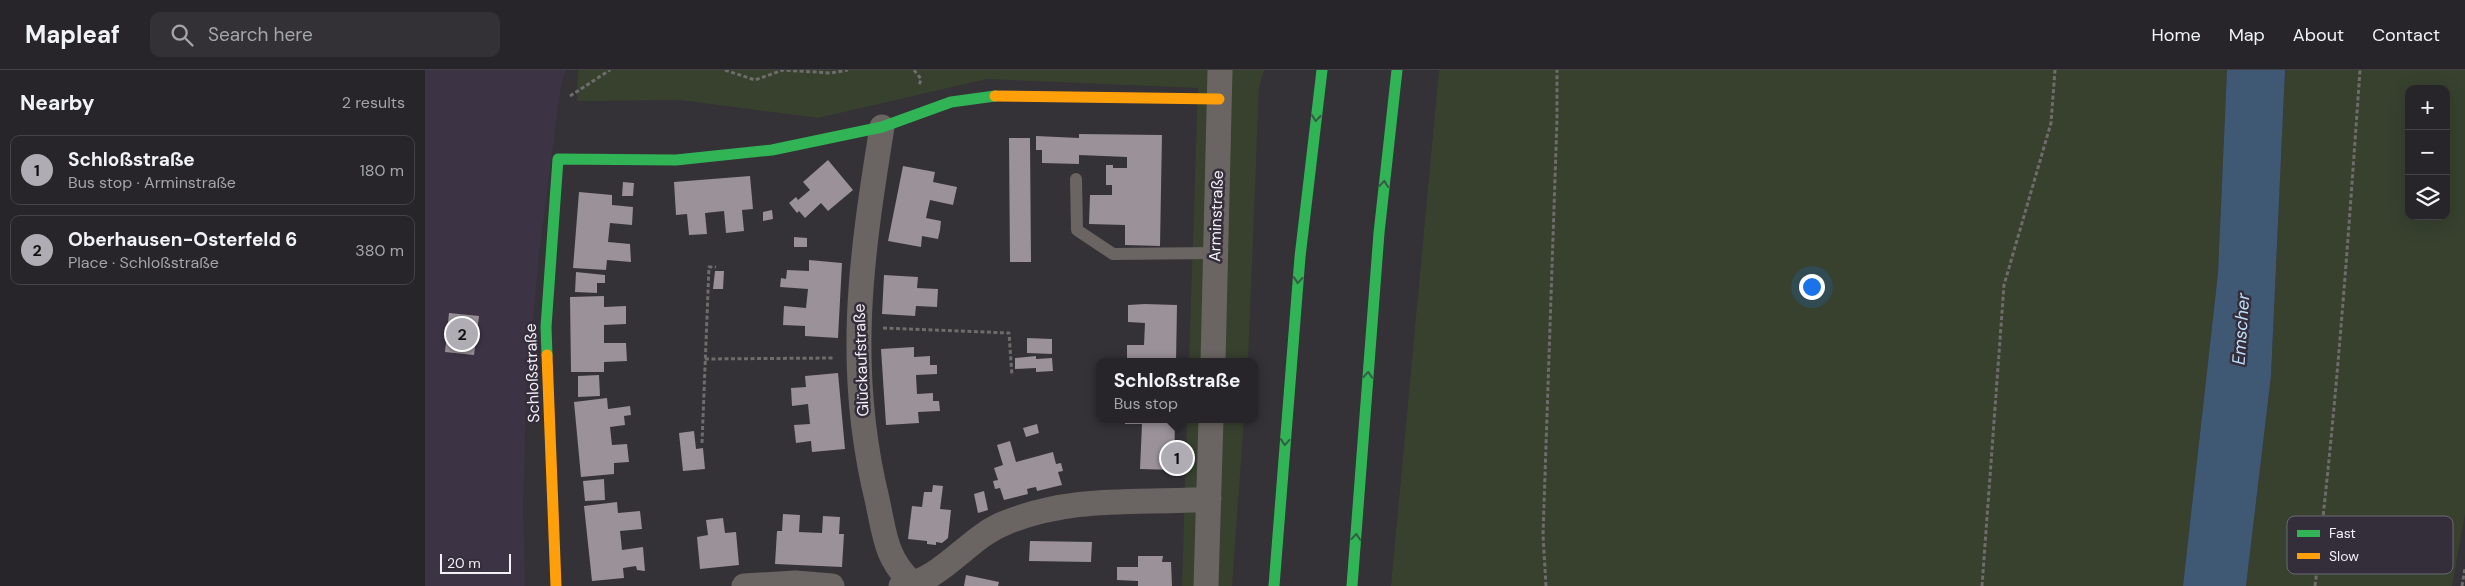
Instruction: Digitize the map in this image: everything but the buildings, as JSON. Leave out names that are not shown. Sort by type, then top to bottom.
[{"type":"main road","points":[[1274,586],[1300,257],[1322,70]]},
{"type":"main road","points":[[1352,586],[1379,233],[1397,70]]},
{"type":"main road","points":[[881,127],[951,102],[991,96],[1219,99]]},
{"type":"main road","name":"Schloßstraße","points":[[555,586],[546,328],[548,277],[558,159],[676,160],[728,156],[847,136],[881,127]]},
{"type":"street","name":"Arminstraße","points":[[1213,358],[1220,70]]},
{"type":"street","name":"Glückaufstraße","points":[[881,127],[865,237],[857,358],[864,438],[888,548],[891,557],[909,585],[941,568],[991,530],[1044,510],[1082,503],[1114,500],[1209,499]]},
{"type":"street","points":[[1207,586],[1211,423]]},
{"type":"street","points":[[744,586],[795,583],[832,586]]},
{"type":"lane","points":[[1077,179],[1077,230],[1113,254],[1215,253]]},
{"type":"path","points":[[570,96],[610,70]]},
{"type":"path","points":[[725,70],[755,80],[783,70],[831,73],[847,70]]},
{"type":"path","points":[[1546,586],[1543,535],[1557,129],[1557,70]]},
{"type":"path","points":[[1982,586],[2003,285],[2051,123],[2055,70]]},
{"type":"path","points":[[2323,516],[2343,315],[2360,70]]},
{"type":"path","points":[[702,443],[709,267],[716,267]]},
{"type":"path","points":[[858,327],[1009,333],[1012,376]]},
{"type":"path","points":[[705,360],[857,358]]},
{"type":"path","points":[[2461,586],[2465,568]]},
{"type":"shaded area","points":[[425,70],[566,70],[561,84],[539,253],[526,402],[523,507],[525,586],[425,586]]},
{"type":"green space","points":[[578,70],[1264,70],[1259,88],[1248,358],[1189,358],[1198,88],[987,79],[818,118],[680,100],[577,101]]},
{"type":"green space","points":[[1439,70],[2227,70],[2218,273],[2183,586],[1391,586]]},
{"type":"green space","points":[[2285,70],[2465,70],[2465,514],[2452,586],[2246,586],[2271,376]]},
{"type":"green space","points":[[1187,423],[1244,423],[1232,586],[1182,586]]},
{"type":"water","name":"Emscher","points":[[2227,70],[2285,70],[2271,376],[2246,586],[2183,586],[2218,273]]},
{"type":"traffic: fast","points":[[1274,586],[1300,257],[1322,70]]},
{"type":"traffic: fast","points":[[1352,586],[1379,233],[1397,70]]},
{"type":"traffic: fast","points":[[547,355],[546,327],[558,159],[676,160],[772,150],[882,127],[951,102],[995,96]]},
{"type":"traffic: slow","points":[[995,96],[1219,99]]},
{"type":"traffic: slow","points":[[547,355],[556,586]]},
{"type":"place","name":"Oberhausen-Osterfeld 6","points":[[462,334]]},
{"type":"place","name":"Schloßstraße","points":[[1177,458]]}]
